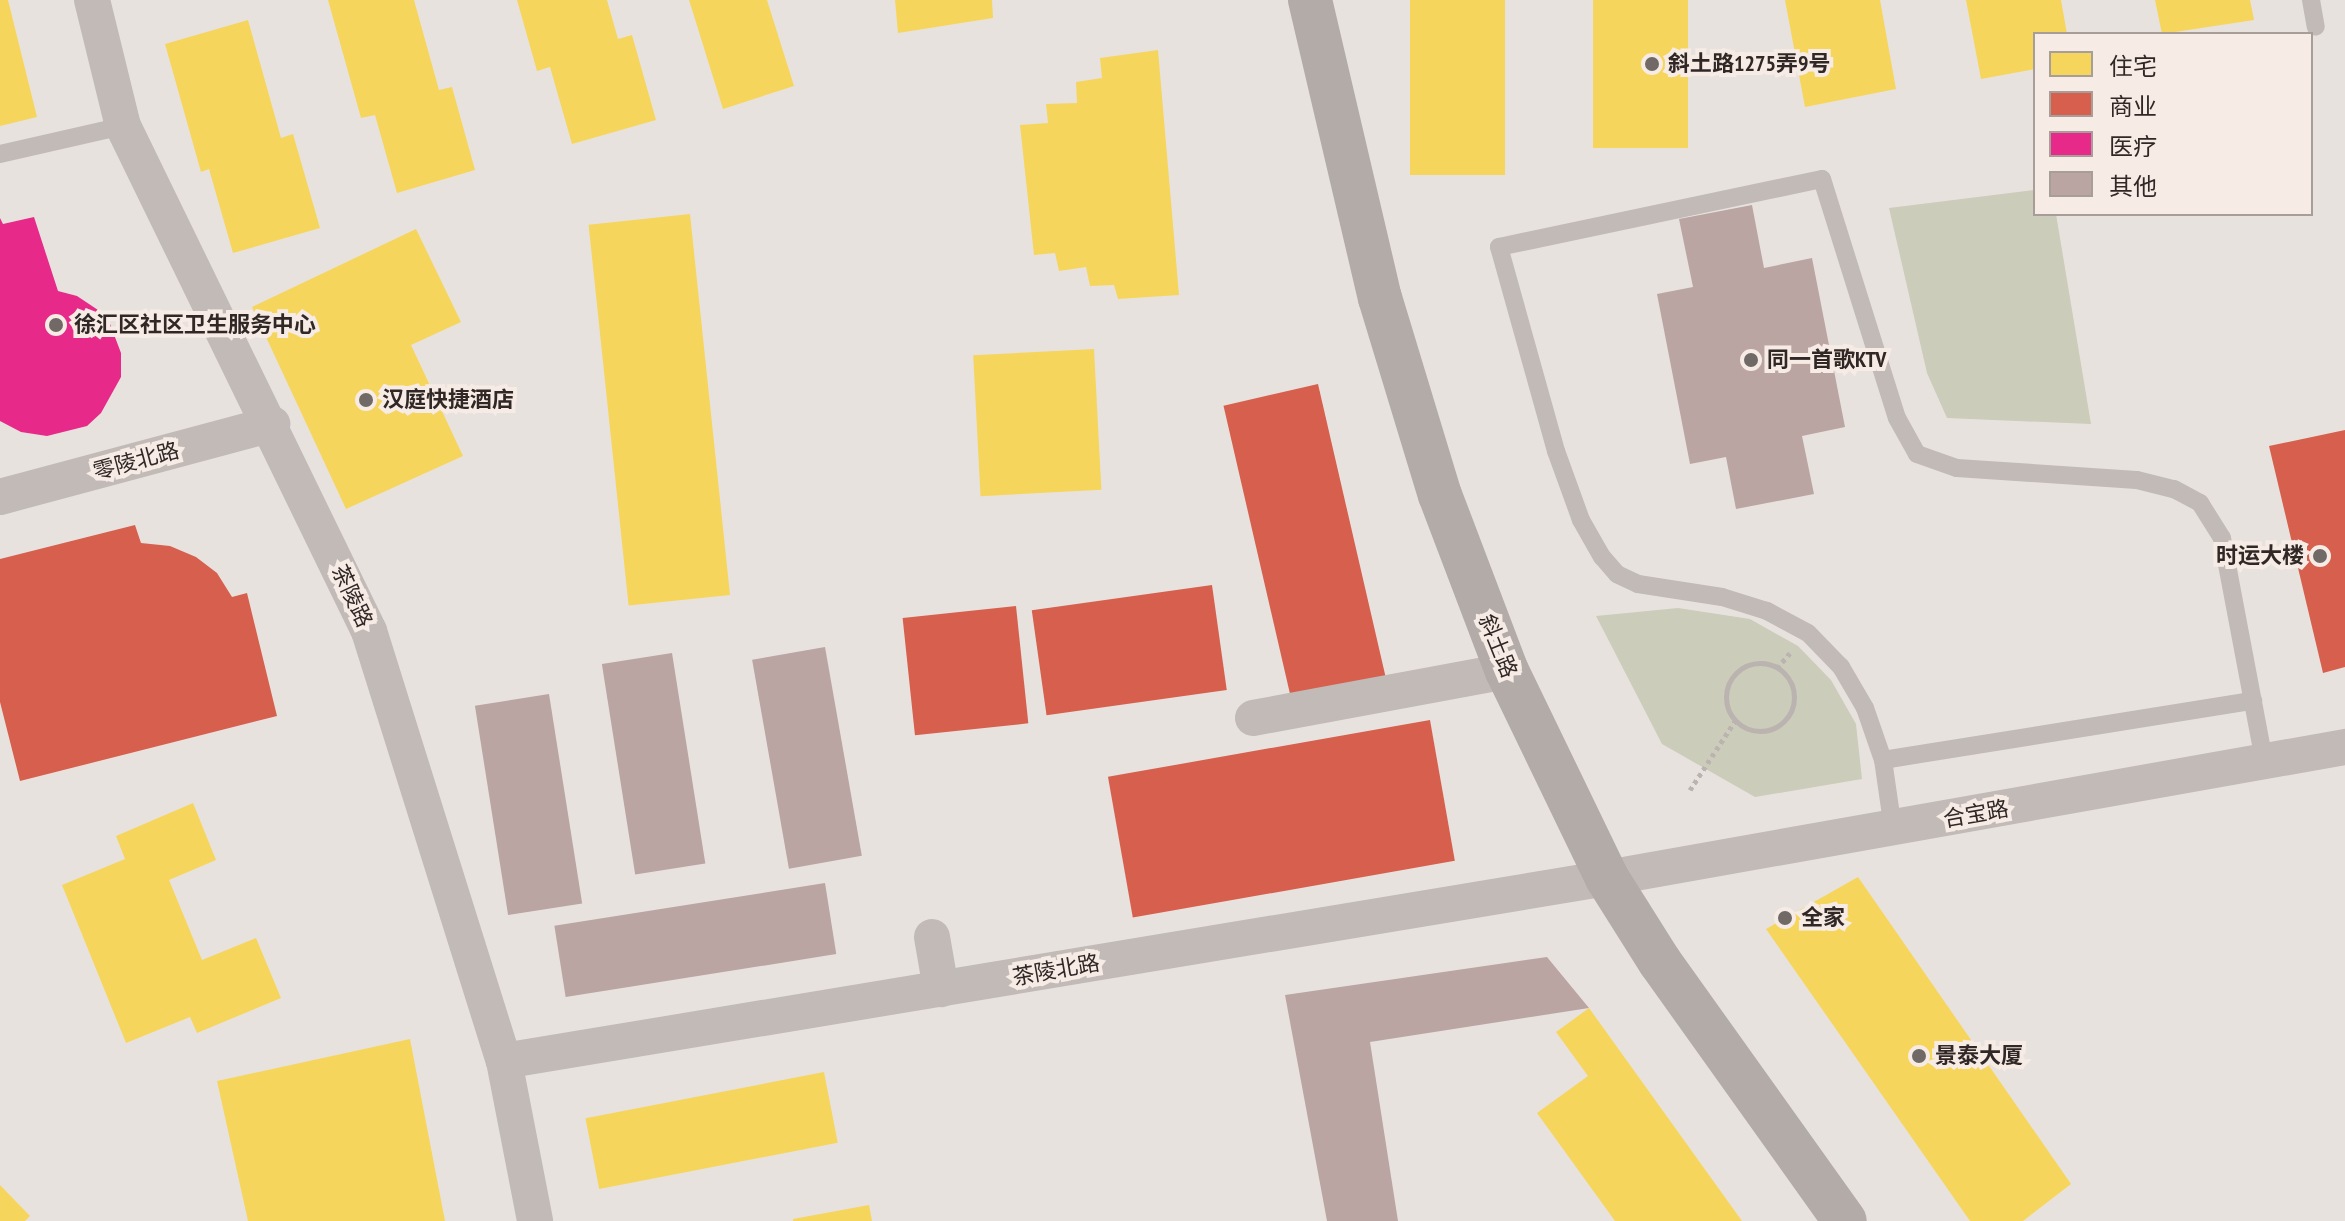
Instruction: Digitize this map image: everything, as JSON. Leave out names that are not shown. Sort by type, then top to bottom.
[{"type":"main road","name":"斜土路","points":[[1310,0],[1380,298],[1440,495],[1507,671],[1607,878],[1660,962],[1845,1221]]},
{"type":"street","name":"茶陵路","points":[[92,0],[123,126],[272,424],[369,631],[504,1061],[535,1221]]},
{"type":"street","name":"零陵北路","points":[[0,497],[272,424]]},
{"type":"street","points":[[1253,718],[1507,671]]},
{"type":"street","name":"合宝路","points":[[1607,878],[2345,747]]},
{"type":"street","name":"茶陵北路","points":[[504,1061],[1607,878]]},
{"type":"street","points":[[932,937],[941,989]]},
{"type":"lane","points":[[2311,0],[2316,27]]},
{"type":"lane","points":[[0,154],[123,126]]},
{"type":"lane","points":[[1893,829],[1883,760],[1865,708],[1841,667],[1808,633],[1767,611],[1722,597],[1638,584],[1617,574],[1602,557],[1581,520],[1556,451],[1499,247],[1822,179],[1897,418],[1917,454],[1957,468],[2137,480],[2174,489],[2200,503],[2222,538],[2264,761]]},
{"type":"lane","points":[[1883,760],[2253,701]]},
{"type":"path","points":[[1767,663],[1786,675],[1794,697],[1785,719],[1754,731],[1735,721],[1726,701],[1737,671],[1767,663]]},
{"type":"path","points":[[1690,790],[1735,721]]},
{"type":"green space","points":[[2033,190],[2033,216],[2056,216],[2091,424],[1947,418],[1927,373],[1889,208]]},
{"type":"green space","points":[[1678,608],[1750,619],[1798,646],[1831,680],[1856,724],[1862,779],[1755,797],[1662,744],[1596,616]]},
{"type":"building: 住宅","points":[[0,0],[8,0],[37,117],[0,126]]},
{"type":"building: 住宅","points":[[328,0],[414,0],[439,90],[452,87],[475,170],[397,193],[375,115],[361,118]]},
{"type":"building: 住宅","points":[[517,0],[607,0],[618,39],[632,35],[656,120],[572,144],[550,67],[537,71]]},
{"type":"building: 住宅","points":[[689,0],[767,0],[794,86],[723,109]]},
{"type":"building: 住宅","points":[[895,0],[992,0],[993,18],[898,33]]},
{"type":"building: 住宅","points":[[1410,0],[1505,0],[1505,175],[1410,175]]},
{"type":"building: 住宅","name":"斜土路1275弄9号","points":[[1593,0],[1688,0],[1688,148],[1593,148]]},
{"type":"building: 住宅","points":[[1785,0],[1880,0],[1896,89],[1805,107]]},
{"type":"building: 住宅","points":[[1966,0],[2061,0],[2067,32],[2033,32],[2033,69],[1981,79]]},
{"type":"building: 住宅","points":[[2155,0],[2250,0],[2254,20],[2162,32]]},
{"type":"building: 住宅","points":[[248,20],[281,138],[293,134],[320,228],[233,253],[209,169],[201,172],[165,44]]},
{"type":"building: 住宅","points":[[1158,50],[1179,295],[1118,299],[1114,285],[1090,286],[1086,267],[1059,271],[1055,253],[1034,255],[1020,125],[1048,123],[1046,104],[1077,103],[1076,82],[1102,78],[1100,58]]},
{"type":"building: 住宅","points":[[690,214],[730,595],[629,606],[589,225]]},
{"type":"building: 住宅","name":"汉庭快捷酒店","points":[[416,229],[461,322],[411,345],[463,456],[346,509],[252,307]]},
{"type":"building: 住宅","points":[[1094,349],[1101,490],[981,496],[973,355]]},
{"type":"building: 住宅","points":[[193,803],[216,860],[169,880],[202,960],[256,938],[281,998],[197,1033],[190,1017],[126,1043],[62,885],[125,859],[116,836]]},
{"type":"building: 住宅","name":"景泰大厦","points":[[1858,877],[2071,1184],[2023,1221],[1970,1221],[1766,929]]},
{"type":"building: 住宅","points":[[1589,1008],[1742,1221],[1615,1221],[1537,1113],[1588,1076],[1556,1032]]},
{"type":"building: 住宅","points":[[410,1039],[445,1221],[248,1221],[217,1081]]},
{"type":"building: 住宅","points":[[824,1072],[838,1143],[599,1189],[585,1118]]},
{"type":"building: 住宅","points":[[0,1185],[30,1216],[25,1221],[0,1221]]},
{"type":"building: 住宅","points":[[869,1205],[872,1221],[793,1221],[793,1219]]},
{"type":"building: 商业","points":[[1318,384],[1386,678],[1291,700],[1223,406]]},
{"type":"building: 商业","name":"时运大楼","points":[[2345,430],[2345,667],[2323,673],[2269,446]]},
{"type":"building: 商业","points":[[135,525],[141,543],[170,546],[196,557],[217,573],[232,597],[247,593],[277,716],[20,781],[0,702],[0,559]]},
{"type":"building: 商业","points":[[1212,585],[1227,690],[1047,715],[1032,610]]},
{"type":"building: 商业","points":[[1016,606],[1028,723],[915,735],[903,618]]},
{"type":"building: 商业","points":[[1430,720],[1455,861],[1133,918],[1108,777]]},
{"type":"building: 医疗","name":"徐汇区社区卫生服务中心","points":[[34,217],[58,291],[77,296],[107,316],[121,353],[121,377],[101,413],[87,426],[47,436],[21,432],[0,421],[0,218],[3,224]]},
{"type":"building: 其他","name":"同一首歌KTV","points":[[1752,205],[1764,268],[1812,258],[1845,427],[1802,436],[1814,494],[1736,509],[1726,457],[1690,464],[1657,294],[1693,287],[1679,219]]},
{"type":"building: 其他","points":[[825,647],[862,856],[789,869],[752,660]]},
{"type":"building: 其他","points":[[672,653],[705,863],[635,874],[602,664]]},
{"type":"building: 其他","points":[[549,694],[582,903],[508,915],[475,706]]},
{"type":"building: 其他","points":[[825,883],[836,954],[566,997],[554,926]]},
{"type":"building: 其他","points":[[1547,957],[1589,1008],[1370,1042],[1398,1221],[1327,1221],[1285,995]]},
{"type":"place","name":"斜土路1275弄9号","points":[[1652,64]]},
{"type":"place","name":"徐汇区社区卫生服务中心","points":[[56,325]]},
{"type":"place","name":"同一首歌KTV","points":[[1751,360]]},
{"type":"place","name":"汉庭快捷酒店","points":[[366,400]]},
{"type":"place","name":"时运大楼","points":[[2320,556]]},
{"type":"place","name":"全家","points":[[1785,918]]},
{"type":"place","name":"景泰大厦","points":[[1919,1056]]}]
